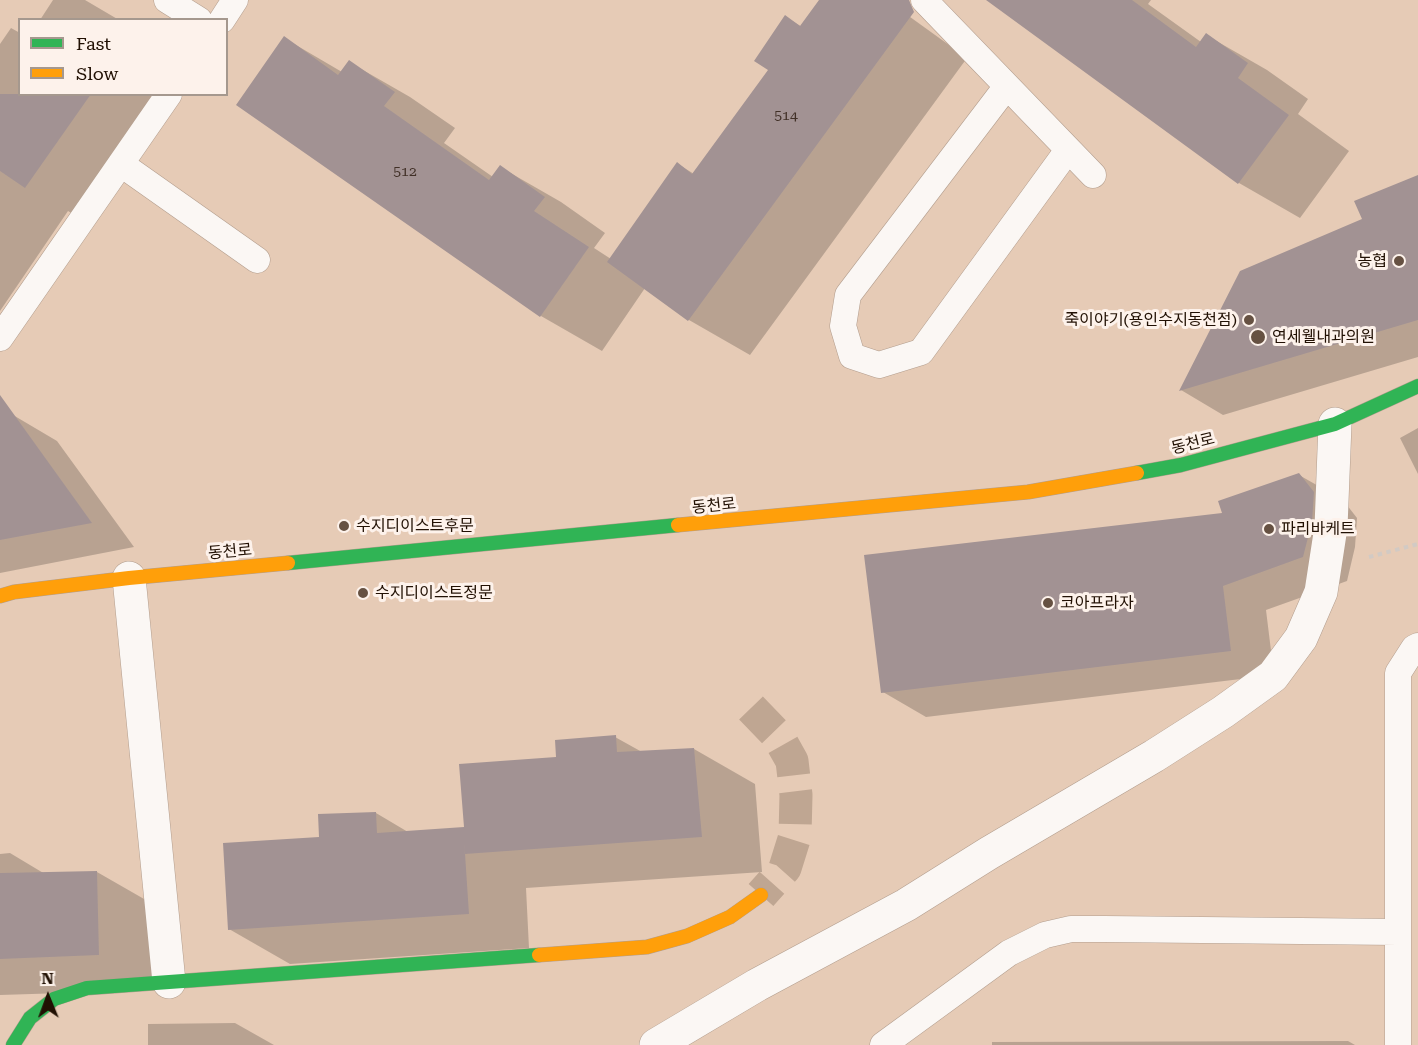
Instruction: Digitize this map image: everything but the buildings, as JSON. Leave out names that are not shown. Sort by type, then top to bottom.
[{"type":"street","name":"동천로","points":[[0,596],[14,592],[129,578],[1028,492],[1181,465],[1335,424],[1418,386]]},
{"type":"street","points":[[656,1045],[757,985],[906,905],[989,853],[1154,756],[1223,712],[1273,676],[1301,638],[1321,592],[1331,527],[1335,424]]},
{"type":"street","points":[[129,578],[169,982]]},
{"type":"street","points":[[13,1045],[30,1018],[54,999],[87,988],[647,947],[687,936],[730,917],[761,895]]},
{"type":"lane","points":[[167,0],[196,18]]},
{"type":"lane","points":[[223,18],[235,0]]},
{"type":"lane","points":[[924,0],[1093,175]]},
{"type":"lane","points":[[1007,86],[848,295],[843,326],[852,356],[879,365],[921,352],[1068,150]]},
{"type":"lane","points":[[0,338],[168,96]]},
{"type":"lane","points":[[121,164],[257,260]]},
{"type":"lane","points":[[1398,1045],[1398,932],[1408,855],[1398,673],[1414,648],[1418,646]]},
{"type":"lane","points":[[883,1045],[911,1036],[1009,952],[1045,935],[1071,929],[1398,932]]},
{"type":"tunnel","points":[[751,708],[778,736],[792,761],[796,795],[795,836],[785,868],[761,895]]},
{"type":"traffic: fast","points":[[1137,473],[1181,465],[1335,424],[1418,386]]},
{"type":"traffic: fast","points":[[288,563],[678,525]]},
{"type":"traffic: fast","points":[[13,1045],[30,1018],[54,999],[87,988],[539,955]]},
{"type":"traffic: slow","points":[[678,525],[1028,492],[1137,473]]},
{"type":"traffic: slow","points":[[0,596],[14,592],[129,578],[288,563]]},
{"type":"traffic: slow","points":[[539,955],[647,947],[687,936],[730,917],[761,895]]},
{"type":"place","name":"농협","points":[[1399,261]]},
{"type":"place","name":"죽이야기(용인수지동천점)","points":[[1249,320]]},
{"type":"place","name":"연세웰내과의원","points":[[1258,337]]},
{"type":"place","name":"수지디이스트후문","points":[[344,526]]},
{"type":"place","name":"파리바케트","points":[[1269,529]]},
{"type":"place","name":"수지디이스트정문","points":[[363,593]]},
{"type":"place","name":"코아프라자","points":[[1048,603]]}]
